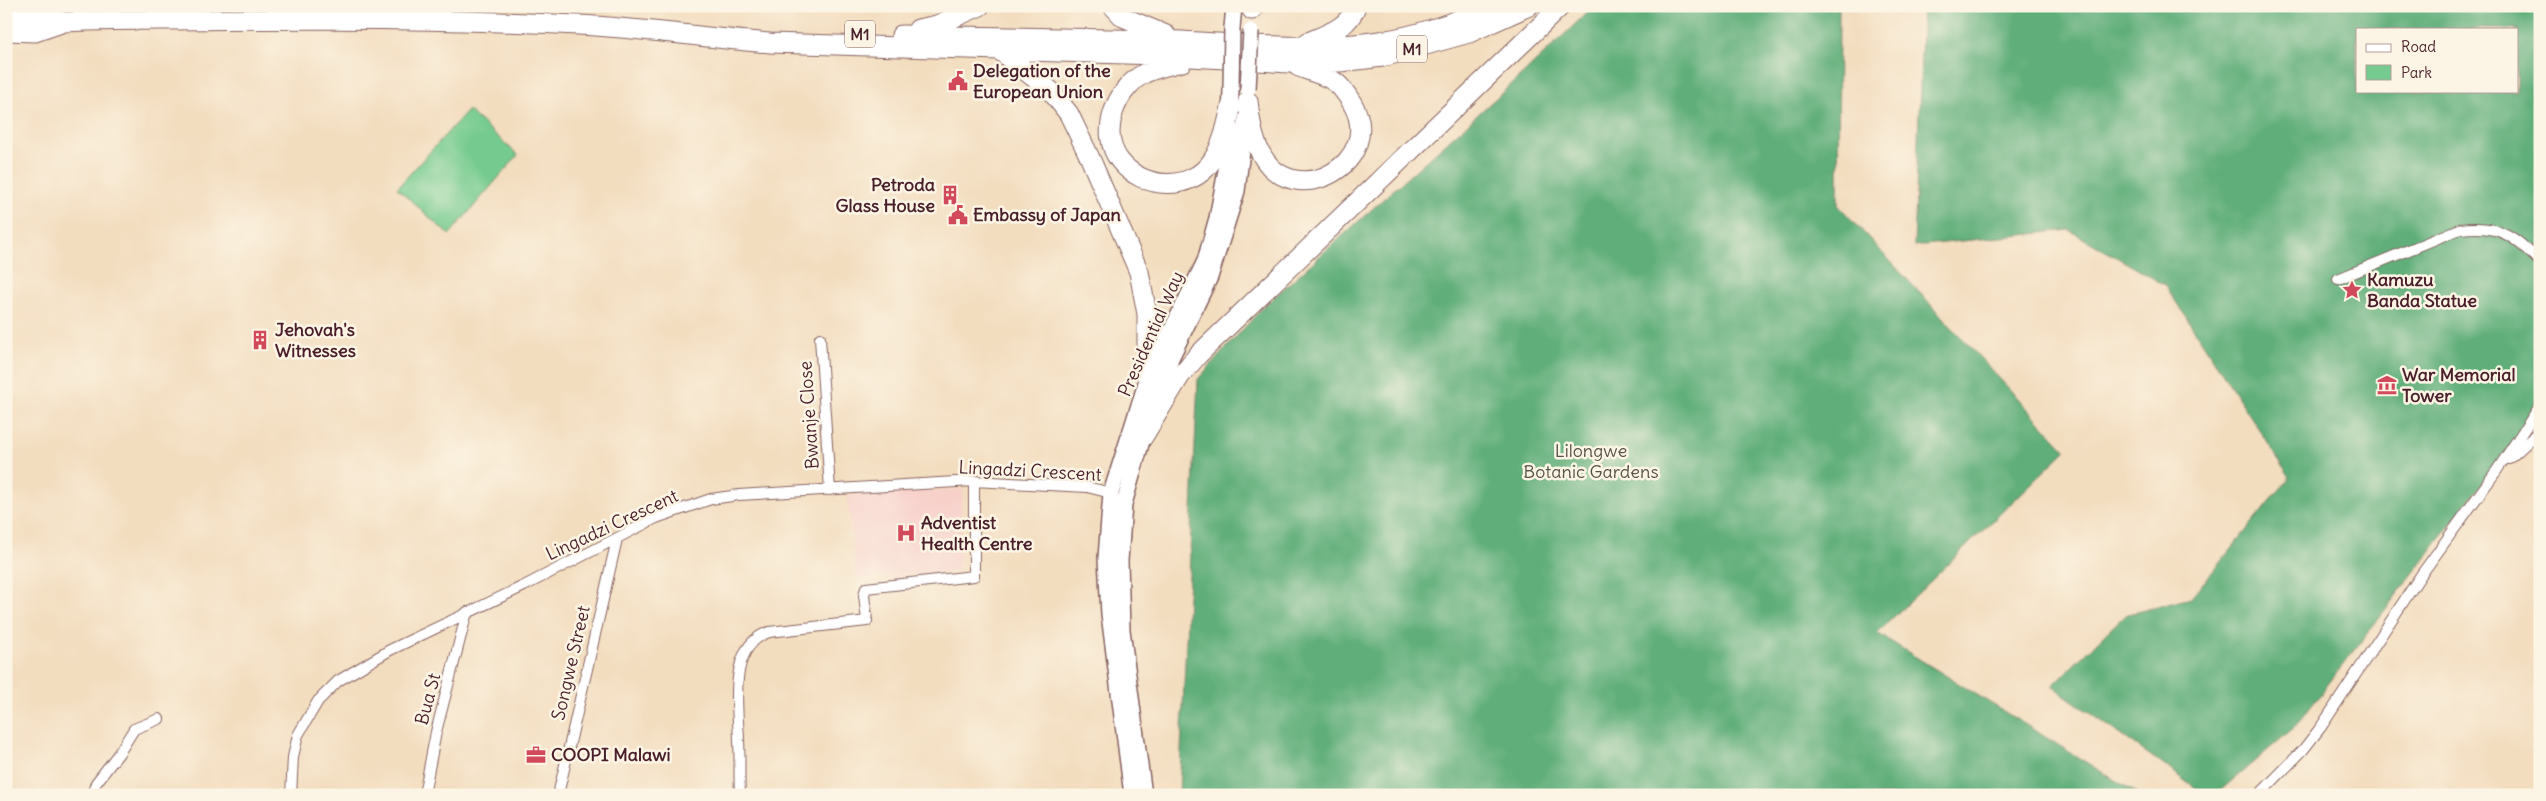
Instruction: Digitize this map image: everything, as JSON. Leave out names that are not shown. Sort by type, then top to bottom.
[{"type":"highway","points":[[890,35],[937,24],[980,6]]},
{"type":"highway","points":[[1112,6],[1123,17],[1194,50]]},
{"type":"highway","points":[[1239,96],[1260,153],[1269,166],[1282,176],[1300,181],[1314,181],[1331,175],[1343,166],[1353,154],[1358,138],[1360,121],[1354,107],[1346,93],[1332,80],[1292,55],[1348,21],[1356,6]]},
{"type":"highway","name":"M1","points":[[1292,55],[1337,46],[1381,41],[1464,18],[1491,6]]},
{"type":"highway","name":"M1","points":[[651,30],[680,27],[890,35],[1292,55],[1340,62],[1383,57],[1468,33],[1529,6]]},
{"type":"highway","points":[[1143,437],[1170,390],[1198,356],[1561,6]]},
{"type":"highway","name":"M1","points":[[6,13],[32,13],[64,22],[349,18],[578,25],[651,30],[718,39],[770,43],[999,50],[1061,44]]},
{"type":"highway","name":"M1","points":[[6,31],[35,32],[64,22]]},
{"type":"highway","points":[[999,50],[1051,90],[1069,114],[1090,158],[1139,272],[1147,314],[1147,380]]},
{"type":"highway","points":[[1194,50],[1144,74],[1122,92],[1113,114],[1111,130],[1119,159],[1126,167],[1148,181],[1161,184],[1178,183],[1190,179],[1212,160],[1239,96]]},
{"type":"main road","name":"Presidential Way","points":[[1144,795],[1122,630],[1120,562],[1124,504],[1143,437],[1170,358],[1210,277],[1238,190],[1239,96],[1232,28],[1247,7]]},
{"type":"main road","name":"Presidential Way","points":[[1132,795],[1109,614],[1106,558],[1111,493],[1147,380],[1205,261],[1217,218],[1251,31],[1247,7]]},
{"type":"street","points":[[2338,279],[2460,229],[2477,227],[2502,231],[2540,262]]},
{"type":"street","name":"Bwanje Close","points":[[820,338],[830,490]]},
{"type":"street","points":[[2259,795],[2303,750],[2321,726],[2421,575],[2497,470],[2540,406]]},
{"type":"street","points":[[2497,470],[2540,431]]},
{"type":"street","points":[[740,795],[737,685],[743,658],[750,644],[756,638],[769,632],[867,621],[864,595],[866,588],[974,576],[974,481]]},
{"type":"street","name":"Lingadzi Crescent","points":[[292,795],[292,775],[298,735],[318,701],[338,681],[354,670],[467,612],[656,518],[712,499],[739,495],[974,481],[1087,487],[1111,493]]},
{"type":"street","name":"Songwe Street","points":[[558,795],[617,539]]},
{"type":"street","name":"Bua St","points":[[424,795],[436,732],[467,612]]},
{"type":"street","points":[[92,795],[96,783],[119,753],[134,729],[159,719]]},
{"type":"shaded area","name":"Adventist Health Centre","points":[[963,489],[958,571],[857,579],[847,495]]},
{"type":"green space","name":"Lilongwe Botanic Gardens","points":[[1594,6],[1839,6],[1838,205],[2066,450],[1877,633],[2139,795],[1179,795],[1198,379],[1264,306],[1524,73]]},
{"type":"green space","points":[[1923,6],[2540,6],[2540,408],[2296,726],[2215,795],[2206,795],[2052,686],[2125,615],[2191,598],[2290,477],[2165,285],[2069,230],[1914,246]]},
{"type":"green space","points":[[468,110],[518,155],[449,235],[397,188]]},
{"type":"place","name":"Delegation of the European Union","points":[[958,81]]},
{"type":"place","name":"Petroda Glass House","points":[[950,195]]},
{"type":"place","name":"Embassy of Japan","points":[[958,215]]},
{"type":"place","name":"Kamuzu Banda Statue","points":[[2352,290]]},
{"type":"place","name":"Jehovah's Witnesses","points":[[260,340]]},
{"type":"place","name":"War Memorial Tower","points":[[2387,385]]},
{"type":"place","name":"Adventist Health Centre","points":[[906,533]]},
{"type":"place","name":"COOPI Malawi","points":[[536,755]]}]
